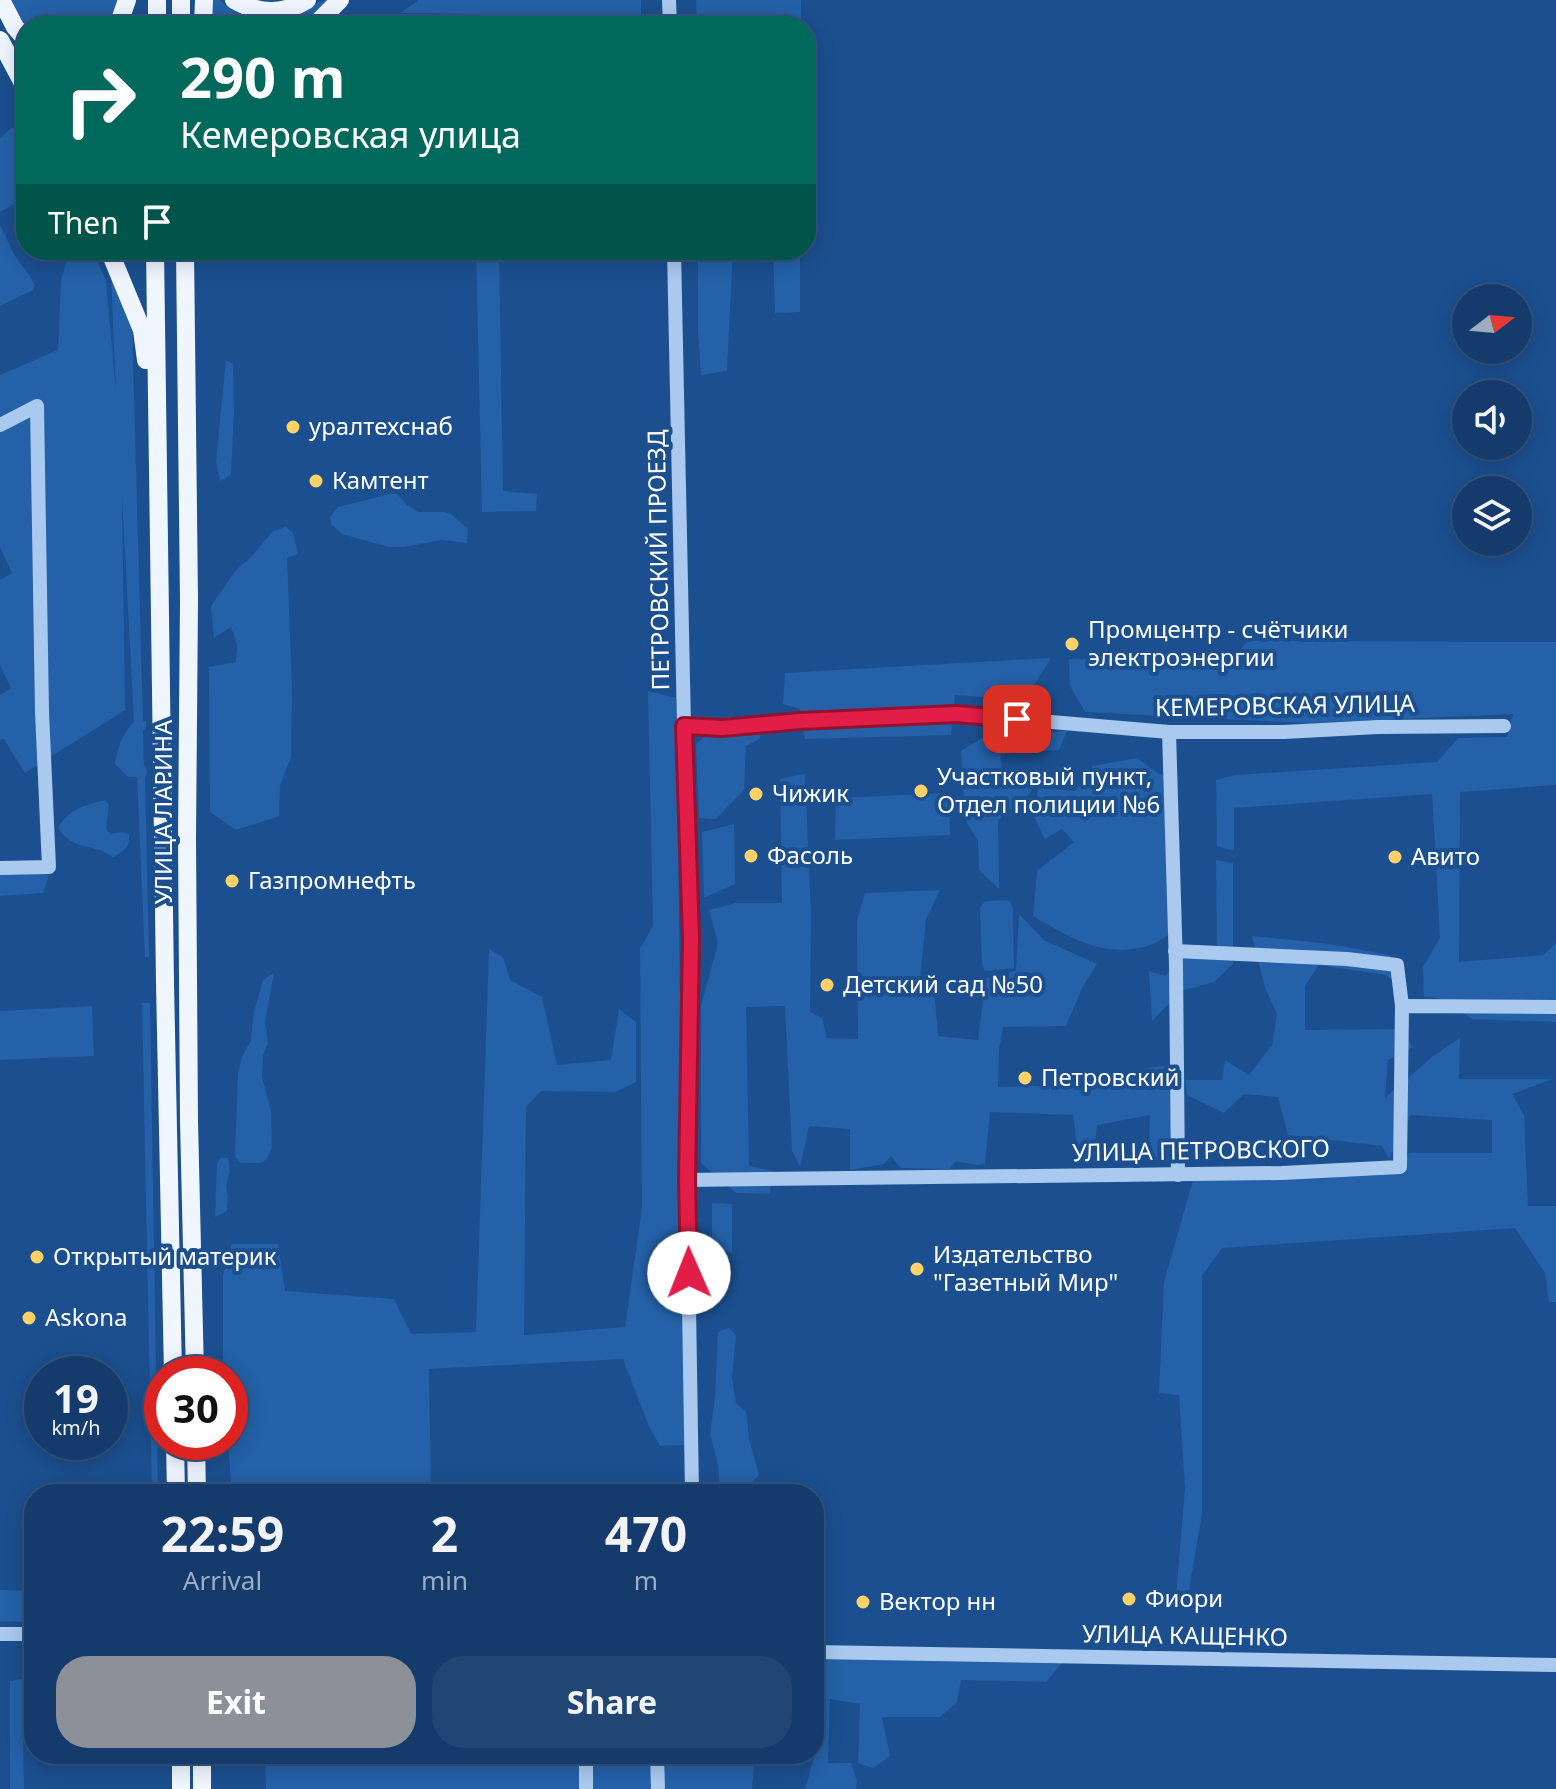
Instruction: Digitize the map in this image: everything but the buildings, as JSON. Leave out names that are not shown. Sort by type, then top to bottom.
[{"type":"main road","points":[[1,0],[16,28]]},
{"type":"main road","points":[[234,0],[252,9],[271,12],[288,9],[307,0]]},
{"type":"main road","points":[[324,16],[340,0]]},
{"type":"main road","points":[[0,40],[16,70]]},
{"type":"main road","points":[[113,260],[142,330],[157,433]]},
{"type":"main road","points":[[155,260],[157,433]]},
{"type":"main road","name":"УЛИЦА ЛАРИНА","points":[[185,260],[189,1121],[195,1356]]},
{"type":"main road","points":[[188,415],[197,260]]},
{"type":"main road","name":"УЛИЦА ЛАРИНА","points":[[157,433],[173,1356]]},
{"type":"main road","points":[[175,1460],[176,1484]]},
{"type":"main road","points":[[196,1460],[197,1484]]},
{"type":"main road","points":[[181,1764],[181,1789]]},
{"type":"main road","points":[[202,1764],[202,1789]]},
{"type":"street","name":"ПЕТРОВСКИЙ ПРОЕЗД","points":[[674,260],[691,938],[687,1180],[692,1484]]},
{"type":"street","points":[[0,425],[37,406],[42,700],[49,867],[0,868]]},
{"type":"street","name":"КЕМЕРОВСКАЯ УЛИЦА","points":[[684,726],[722,728],[956,714],[1169,732],[1504,726]]},
{"type":"street","points":[[1169,732],[1178,1033],[1178,1175]]},
{"type":"street","points":[[1175,951],[1347,959],[1397,965],[1402,1006],[1556,1007]]},
{"type":"street","name":"УЛИЦА ПЕТРОВСКОГО","points":[[687,1180],[1178,1175],[1400,1167],[1402,1006]]},
{"type":"street","points":[[0,1634],[24,1634]]},
{"type":"street","name":"УЛИЦА КАЩЕНКО","points":[[824,1652],[1556,1665]]},
{"type":"street","points":[[586,1764],[586,1789]]},
{"type":"street","points":[[657,1764],[658,1789]]},
{"type":"shaded area","points":[[8,0],[118,0],[114,16],[18,16]]},
{"type":"shaded area","points":[[213,0],[220,0],[244,16],[212,16]]},
{"type":"shaded area","points":[[330,0],[315,16],[296,16],[318,3]]},
{"type":"shaded area","points":[[419,0],[641,0],[641,16],[400,13]]},
{"type":"shaded area","points":[[696,0],[801,0],[801,16],[697,16]]},
{"type":"shaded area","points":[[11,128],[16,128],[16,203],[0,212],[0,138]]},
{"type":"shaded area","points":[[0,226],[16,260],[35,286],[0,306]]},
{"type":"shaded area","points":[[67,260],[97,260],[106,281],[116,392],[111,274],[132,324],[143,721],[146,721],[143,731],[144,766],[147,770],[149,957],[145,957],[137,777],[128,777],[115,764],[121,741],[134,722],[122,496],[125,710],[25,773],[4,739],[0,740],[0,695],[11,688],[0,665],[0,580],[12,573],[0,547],[0,375],[58,350],[61,280]]},
{"type":"shaded area","points":[[476,260],[499,260],[503,491],[537,494],[536,511],[482,512]]},
{"type":"shaded area","points":[[698,260],[733,260],[727,371],[701,375]]},
{"type":"shaded area","points":[[773,260],[800,260],[800,312],[775,313]]},
{"type":"shaded area","points":[[226,360],[233,364],[231,475],[220,481],[216,462]]},
{"type":"shaded area","points":[[397,494],[418,512],[451,514],[468,529],[467,543],[441,540],[389,547],[342,534],[331,524],[330,517],[338,507]]},
{"type":"shaded area","points":[[286,527],[293,533],[298,554],[287,558],[291,757],[280,786],[279,816],[236,830],[210,812],[209,667],[236,662],[237,644],[231,627],[214,638],[211,606],[236,570],[273,531]]},
{"type":"shaded area","points":[[1248,641],[1556,642],[1556,785],[1460,792],[1459,962],[1544,955],[1556,943],[1556,1022],[1472,1019],[1443,999],[1424,997],[1423,967],[1440,938],[1432,794],[1234,808],[1234,851],[1217,846],[1216,780],[1235,775],[1437,762],[1458,738],[1507,737],[1513,714],[1308,723],[1085,712],[1070,686],[1069,659],[1229,663]]},
{"type":"shaded area","points":[[1051,658],[1025,700],[955,695],[951,735],[805,739],[800,709],[783,704],[785,673]]},
{"type":"shaded area","points":[[648,691],[676,698],[686,1445],[660,1446],[648,1424],[623,1359],[429,1369],[431,1484],[231,1484],[229,1460],[248,1460],[248,1356],[223,1356],[223,1275],[232,1244],[278,1244],[285,1291],[394,1299],[411,1334],[476,1332],[489,949],[503,957],[510,980],[542,997],[557,1065],[611,1060],[619,1009],[636,1022],[636,1082],[616,1092],[541,1091],[526,1107],[524,1335],[625,1327],[642,1208],[640,949],[653,926]]},
{"type":"shaded area","points":[[727,717],[760,717],[760,739],[746,746],[744,790],[716,819],[699,818],[696,744]]},
{"type":"shaded area","points":[[1067,731],[1059,750],[1001,754],[1002,781],[1037,781],[1029,794],[998,820],[999,889],[979,870],[978,841],[965,819],[961,751],[987,735]]},
{"type":"shaded area","points":[[1137,758],[1159,774],[1177,773],[1180,927],[1153,944],[1136,949],[1090,945],[1033,916],[1037,871],[1074,842],[1062,829],[1045,839],[1034,817],[1038,788],[1075,791],[1093,766]]},
{"type":"shaded area","points":[[805,774],[811,912],[810,1012],[822,1018],[827,1038],[858,1039],[857,920],[865,893],[940,890],[926,919],[920,977],[934,987],[938,1036],[978,1040],[986,978],[1016,971],[1019,914],[1044,940],[1097,964],[1083,986],[1066,1026],[1003,1027],[998,1087],[1124,1084],[1140,1070],[1171,1064],[1172,1160],[1149,1160],[1150,1115],[1097,1125],[1094,1152],[1078,1152],[1073,1115],[990,1112],[985,1164],[956,1161],[950,1169],[901,1168],[891,1156],[884,1164],[850,1170],[850,1129],[809,1126],[800,1167],[792,1151],[785,1006],[746,1007],[749,1166],[772,1171],[770,1194],[736,1193],[701,1163],[701,1006],[718,943],[709,910],[736,903],[782,903],[780,779]]},
{"type":"shaded area","points":[[949,793],[950,835],[835,840],[836,798]]},
{"type":"shaded area","points":[[105,800],[109,805],[106,828],[110,834],[123,832],[129,835],[125,849],[113,857],[70,841],[58,828],[72,812]]},
{"type":"shaded area","points":[[734,824],[735,884],[704,898],[702,832]]},
{"type":"shaded area","points":[[1216,860],[1233,863],[1233,964],[1214,982],[1181,991],[1152,1021],[1149,971],[1165,976],[1188,949],[1217,947]]},
{"type":"shaded area","points":[[0,874],[49,875],[43,893],[0,896]]},
{"type":"shaded area","points":[[1007,900],[1013,909],[1014,968],[984,970],[980,908],[985,901]]},
{"type":"shaded area","points":[[1252,936],[1330,944],[1389,955],[1403,972],[1395,982],[1386,975],[1319,965],[1305,986],[1305,1030],[1397,1029],[1413,1047],[1388,1060],[1385,1098],[1433,1056],[1460,1038],[1459,1079],[1553,1079],[1512,1094],[1524,1115],[1528,1206],[1556,1206],[1556,1302],[1549,1302],[1545,1273],[1515,1228],[1222,1248],[1202,1276],[1202,1514],[1188,1596],[1176,1597],[1185,1488],[1179,1395],[1159,1393],[1164,1282],[1193,1180],[1398,1172],[1409,1153],[1492,1153],[1492,1120],[1411,1115],[1389,1159],[1382,1146],[1288,1135],[1278,1097],[1244,1094],[1224,1113],[1187,1095],[1185,1080],[1222,1080],[1225,1060],[1249,1075],[1272,1045],[1277,1014],[1265,988]]},
{"type":"shaded area","points":[[274,973],[265,1022],[268,1043],[263,1056],[262,1077],[271,1111],[272,1147],[267,1159],[261,1163],[241,1163],[235,1152],[238,1073],[251,1040],[254,1012],[263,980]]},
{"type":"shaded area","points":[[142,1003],[150,1003],[156,1356],[149,1356]]},
{"type":"shaded area","points":[[92,1006],[94,1056],[0,1060],[0,1011]]},
{"type":"shaded area","points":[[221,1158],[228,1158],[230,1171],[226,1186],[227,1211],[215,1217],[217,1163]]},
{"type":"shaded area","points":[[712,1203],[732,1204],[732,1253],[712,1247]]},
{"type":"shaded area","points":[[729,1328],[736,1335],[732,1378],[736,1403],[746,1412],[749,1439],[759,1475],[750,1484],[719,1484],[718,1464],[710,1435],[718,1332]]},
{"type":"shaded area","points":[[151,1460],[157,1460],[158,1484],[152,1484]]},
{"type":"shaded area","points":[[0,1590],[24,1591],[24,1622],[0,1621]]},
{"type":"shaded area","points":[[824,1657],[1063,1662],[1046,1682],[961,1680],[957,1702],[940,1717],[882,1717],[890,1756],[873,1768],[858,1763],[860,1704],[830,1699],[828,1763],[851,1763],[857,1781],[856,1789],[805,1789],[812,1764],[824,1764]]},
{"type":"shaded area","points":[[22,1679],[24,1789],[10,1789],[10,1681]]},
{"type":"shaded area","points":[[265,1764],[754,1764],[752,1789],[266,1789]]},
{"type":"place","name":"уралтехснаб","points":[[293,427]]},
{"type":"place","name":"Камтент","points":[[316,481]]},
{"type":"place","name":"Промцентр - счётчики электроэнергии","points":[[1072,644]]},
{"type":"place","name":"Участковый пункт, Отдел полиции №6","points":[[921,791]]},
{"type":"place","name":"Чижик","points":[[756,794]]},
{"type":"place","name":"Фасоль","points":[[751,856]]},
{"type":"place","name":"Авито","points":[[1395,857]]},
{"type":"place","name":"Газпромнефть","points":[[232,881]]},
{"type":"place","name":"Детский сад №50","points":[[827,985]]},
{"type":"place","name":"Петровский","points":[[1025,1078]]},
{"type":"place","name":"Открытый материк","points":[[37,1257]]},
{"type":"place","name":"Издательство \"Газетный Мир\"","points":[[917,1269]]},
{"type":"place","name":"Askona","points":[[29,1318]]},
{"type":"place","name":"Фиори","points":[[1129,1599]]},
{"type":"place","name":"Вектор нн","points":[[863,1602]]},
{"type":"route","points":[[689,1273],[687,1180],[691,938],[684,726],[722,728],[956,714],[1017,719]]}]
